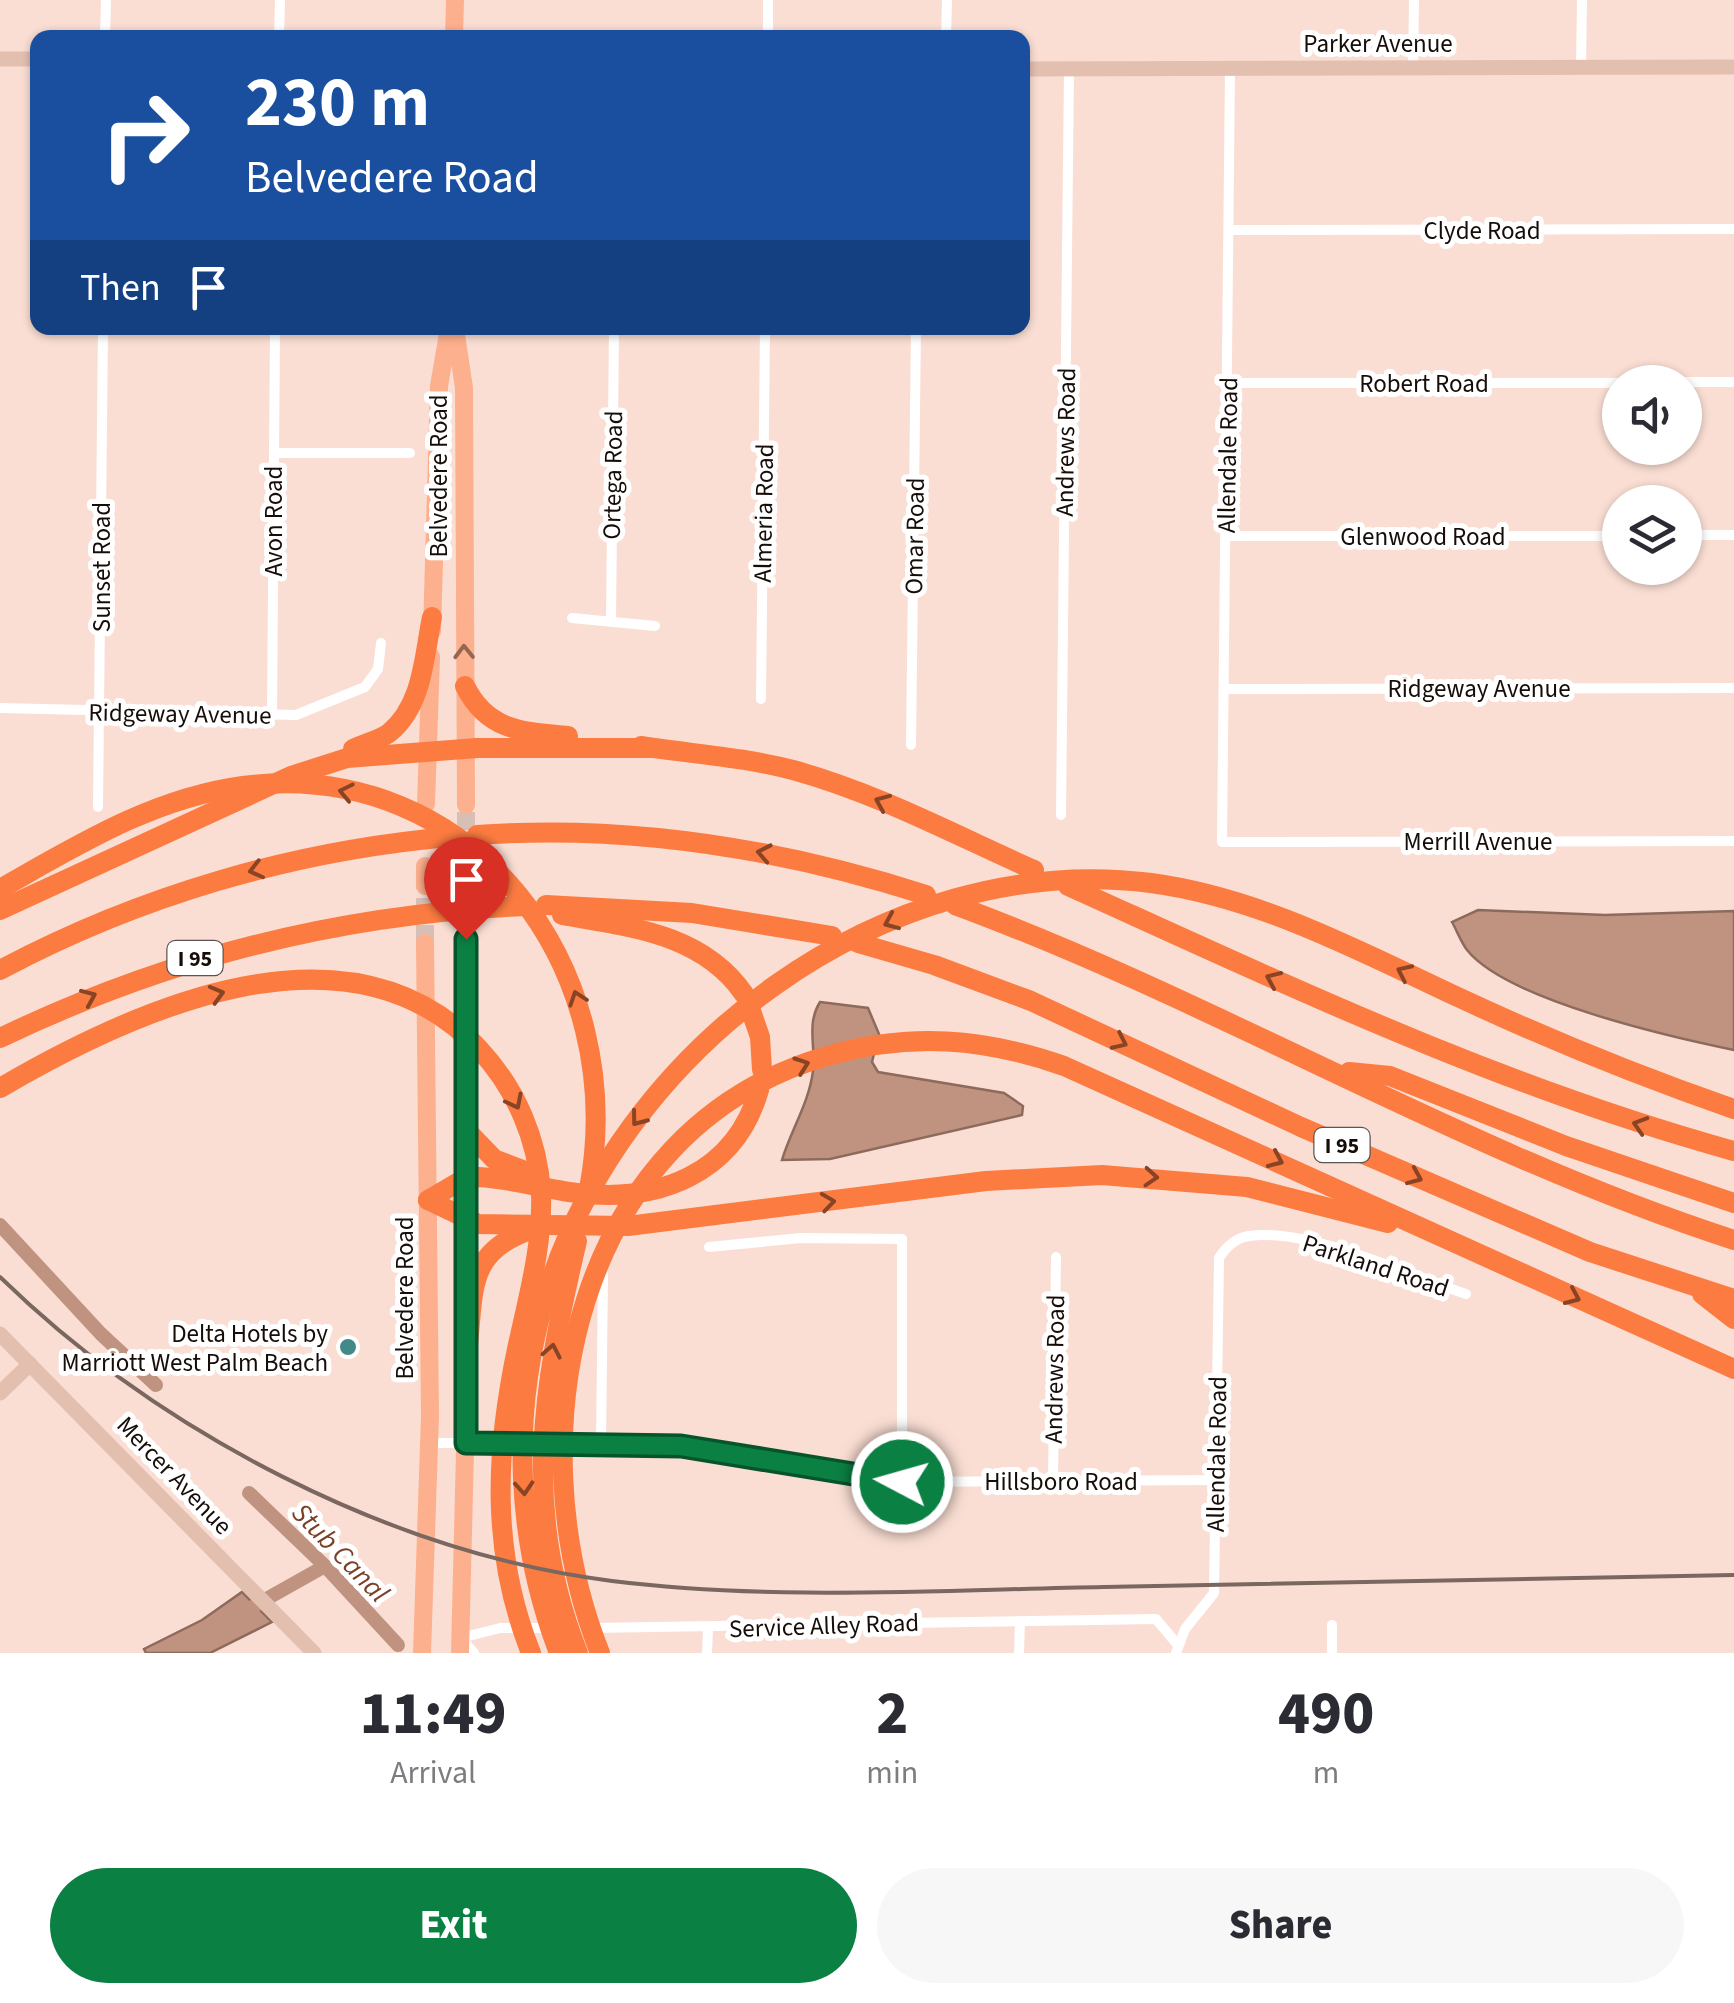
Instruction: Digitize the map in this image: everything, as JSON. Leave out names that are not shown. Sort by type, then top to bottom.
[{"type":"highway","points":[[0,910],[388,734],[405,715],[418,688],[432,616]]},
{"type":"highway","points":[[465,686],[480,711],[510,730],[746,760],[812,776],[883,802],[1034,870]]},
{"type":"highway","points":[[324,764],[372,754],[466,749],[653,748]]},
{"type":"highway","points":[[0,890],[70,850],[162,806],[220,790],[273,784],[324,787],[382,800],[423,818],[464,843],[531,907],[576,994],[593,1062],[596,1131],[585,1208],[548,1372],[541,1473],[553,1573],[578,1653]]},
{"type":"highway","points":[[477,835],[626,836],[734,848],[834,868],[926,896]]},
{"type":"highway","points":[[0,970],[70,935],[172,895],[260,869],[386,844],[449,837]]},
{"type":"highway","points":[[560,1653],[533,1565],[522,1466],[526,1383],[544,1299],[594,1188],[643,1112],[708,1041],[773,986],[844,943],[928,908],[1036,884],[1122,881],[1172,886],[1258,908],[1493,1013],[1734,1109]]},
{"type":"highway","points":[[1068,886],[1478,1068],[1583,1106],[1734,1151]]},
{"type":"highway","name":"I 95","points":[[954,905],[1569,1179],[1734,1240]]},
{"type":"highway","points":[[428,1200],[468,1178],[512,1180],[611,1196],[650,1193],[697,1174],[741,1132],[761,1080],[760,1037],[748,1003],[714,962],[685,944],[654,932],[533,907]]},
{"type":"highway","name":"I 95","points":[[0,1038],[95,994],[195,958],[298,932],[402,915],[533,907],[692,913],[832,936]]},
{"type":"highway","name":"I 95","points":[[858,943],[1016,995],[1301,1127],[1572,1244],[1734,1299]]},
{"type":"highway","points":[[0,1088],[96,1039],[197,1000],[267,982],[325,979],[396,994],[429,1009],[458,1029],[498,1073],[531,1139],[539,1172],[540,1225],[502,1429],[499,1502],[508,1579],[532,1653]]},
{"type":"highway","points":[[600,1653],[571,1564],[560,1450],[575,1336],[616,1229],[662,1161],[714,1112],[745,1092],[829,1056],[922,1040],[981,1042],[1064,1066],[1734,1369]]},
{"type":"highway","points":[[1331,1070],[1390,1076],[1581,1152],[1734,1203]]},
{"type":"highway","points":[[467,1131],[506,1166],[611,1196]]},
{"type":"highway","points":[[428,1200],[466,1220],[536,1228],[684,1221],[1016,1178],[1134,1176],[1220,1183],[1303,1198],[1484,1257]]},
{"type":"highway","points":[[468,1344],[475,1282],[483,1261],[509,1238],[536,1228]]},
{"type":"highway","points":[[1688,1283],[1734,1318]]},
{"type":"main road","points":[[454,0],[454,30]]},
{"type":"main road","name":"Belvedere Road","points":[[426,804],[439,386],[450,335]]},
{"type":"main road","name":"Belvedere Road","points":[[453,335],[464,388],[466,804]]},
{"type":"main road","points":[[466,862],[466,883]]},
{"type":"main road","points":[[425,866],[425,886]]},
{"type":"main road","points":[[460,1646],[468,1344],[466,939]]},
{"type":"main road","name":"Belvedere Road","points":[[421,1650],[430,1443],[425,943]]},
{"type":"street","points":[[105,30],[106,0]]},
{"type":"street","points":[[279,30],[280,0]]},
{"type":"street","points":[[768,0],[768,30]]},
{"type":"street","points":[[946,30],[947,0]]},
{"type":"street","points":[[1413,68],[1414,0]]},
{"type":"street","points":[[1581,68],[1582,0]]},
{"type":"street","points":[[0,58],[30,60]]},
{"type":"street","name":"Parker Avenue","points":[[1030,69],[1734,67]]},
{"type":"street","name":"Andrews Road","points":[[1062,815],[1070,68]]},
{"type":"street","name":"Allendale Road","points":[[1222,842],[1230,69]]},
{"type":"street","name":"Clyde Road","points":[[1230,230],[1734,229]]},
{"type":"street","name":"Sunset Road","points":[[98,807],[102,335]]},
{"type":"street","name":"Avon Road","points":[[272,715],[276,335]]},
{"type":"street","name":"Ortega Road","points":[[611,622],[614,335]]},
{"type":"street","name":"Almeria Road","points":[[761,700],[765,335]]},
{"type":"street","name":"Omar Road","points":[[911,745],[916,335]]},
{"type":"street","name":"Robert Road","points":[[1228,383],[1602,382]]},
{"type":"street","points":[[1702,382],[1734,382]]},
{"type":"street","points":[[274,453],[410,453]]},
{"type":"street","name":"Glenwood Road","points":[[1226,536],[1602,536]]},
{"type":"street","points":[[1702,536],[1734,536]]},
{"type":"street","points":[[572,618],[655,626]]},
{"type":"street","name":"Ridgeway Avenue","points":[[0,708],[296,715],[365,687],[378,669],[381,643]]},
{"type":"street","name":"Ridgeway Avenue","points":[[1224,688],[1734,688]]},
{"type":"street","name":"Merrill Avenue","points":[[1222,842],[1734,841]]},
{"type":"street","name":"Parkland Road","points":[[1227,1245],[1247,1236],[1300,1238],[1466,1294]]},
{"type":"street","points":[[709,1248],[801,1238],[902,1239],[902,1482]]},
{"type":"street","name":"Allendale Road","points":[[1177,1648],[1214,1593],[1219,1258],[1227,1245]]},
{"type":"street","name":"Andrews Road","points":[[1053,1481],[1056,1258]]},
{"type":"street","points":[[601,1443],[603,1268]]},
{"type":"street","name":"Mercer Avenue","points":[[4,1345],[30,1364],[314,1653]]},
{"type":"street","points":[[0,1392],[30,1364]]},
{"type":"street","name":"Hillsboro Road","points":[[430,1443],[601,1443],[706,1449],[902,1482],[1216,1480]]},
{"type":"street","name":"Service Alley Road","points":[[460,1646],[507,1628],[1156,1619],[1177,1648]]},
{"type":"street","points":[[1019,1653],[1020,1622]]},
{"type":"street","points":[[1332,1625],[1332,1653]]},
{"type":"street","points":[[707,1653],[708,1628]]},
{"type":"street","points":[[460,1646],[474,1653]]},
{"type":"shaded area","points":[[1478,910],[1605,915],[1734,911],[1734,1050],[1592,1014],[1517,985],[1487,968],[1461,940],[1452,922]]},
{"type":"shaded area","points":[[820,1002],[868,1008],[879,1034],[872,1062],[878,1072],[1004,1093],[1023,1106],[1022,1115],[830,1159],[782,1160],[811,1083],[812,1027]]},
{"type":"shaded area","points":[[242,1592],[272,1622],[210,1653],[146,1653],[144,1649],[202,1620]]},
{"type":"waterway","name":"Stub Canal","points":[[0,1225],[101,1334],[156,1385]]},
{"type":"waterway","name":"Stub Canal","points":[[249,1493],[325,1566],[398,1645]]},
{"type":"waterway","points":[[254,1606],[325,1566]]},
{"type":"tunnel","points":[[466,805],[466,857]]},
{"type":"tunnel","points":[[466,883],[466,939]]},
{"type":"tunnel","points":[[425,886],[425,943]]},
{"type":"railway","points":[[0,1277],[131,1386],[282,1477],[445,1543],[528,1566],[612,1581],[735,1591],[858,1593],[1734,1575]]},
{"type":"place","name":"Delta Hotels by Marriott West Palm Beach","points":[[348,1347]]},
{"type":"route","points":[[466,939],[466,1443],[681,1446],[902,1482]]}]
